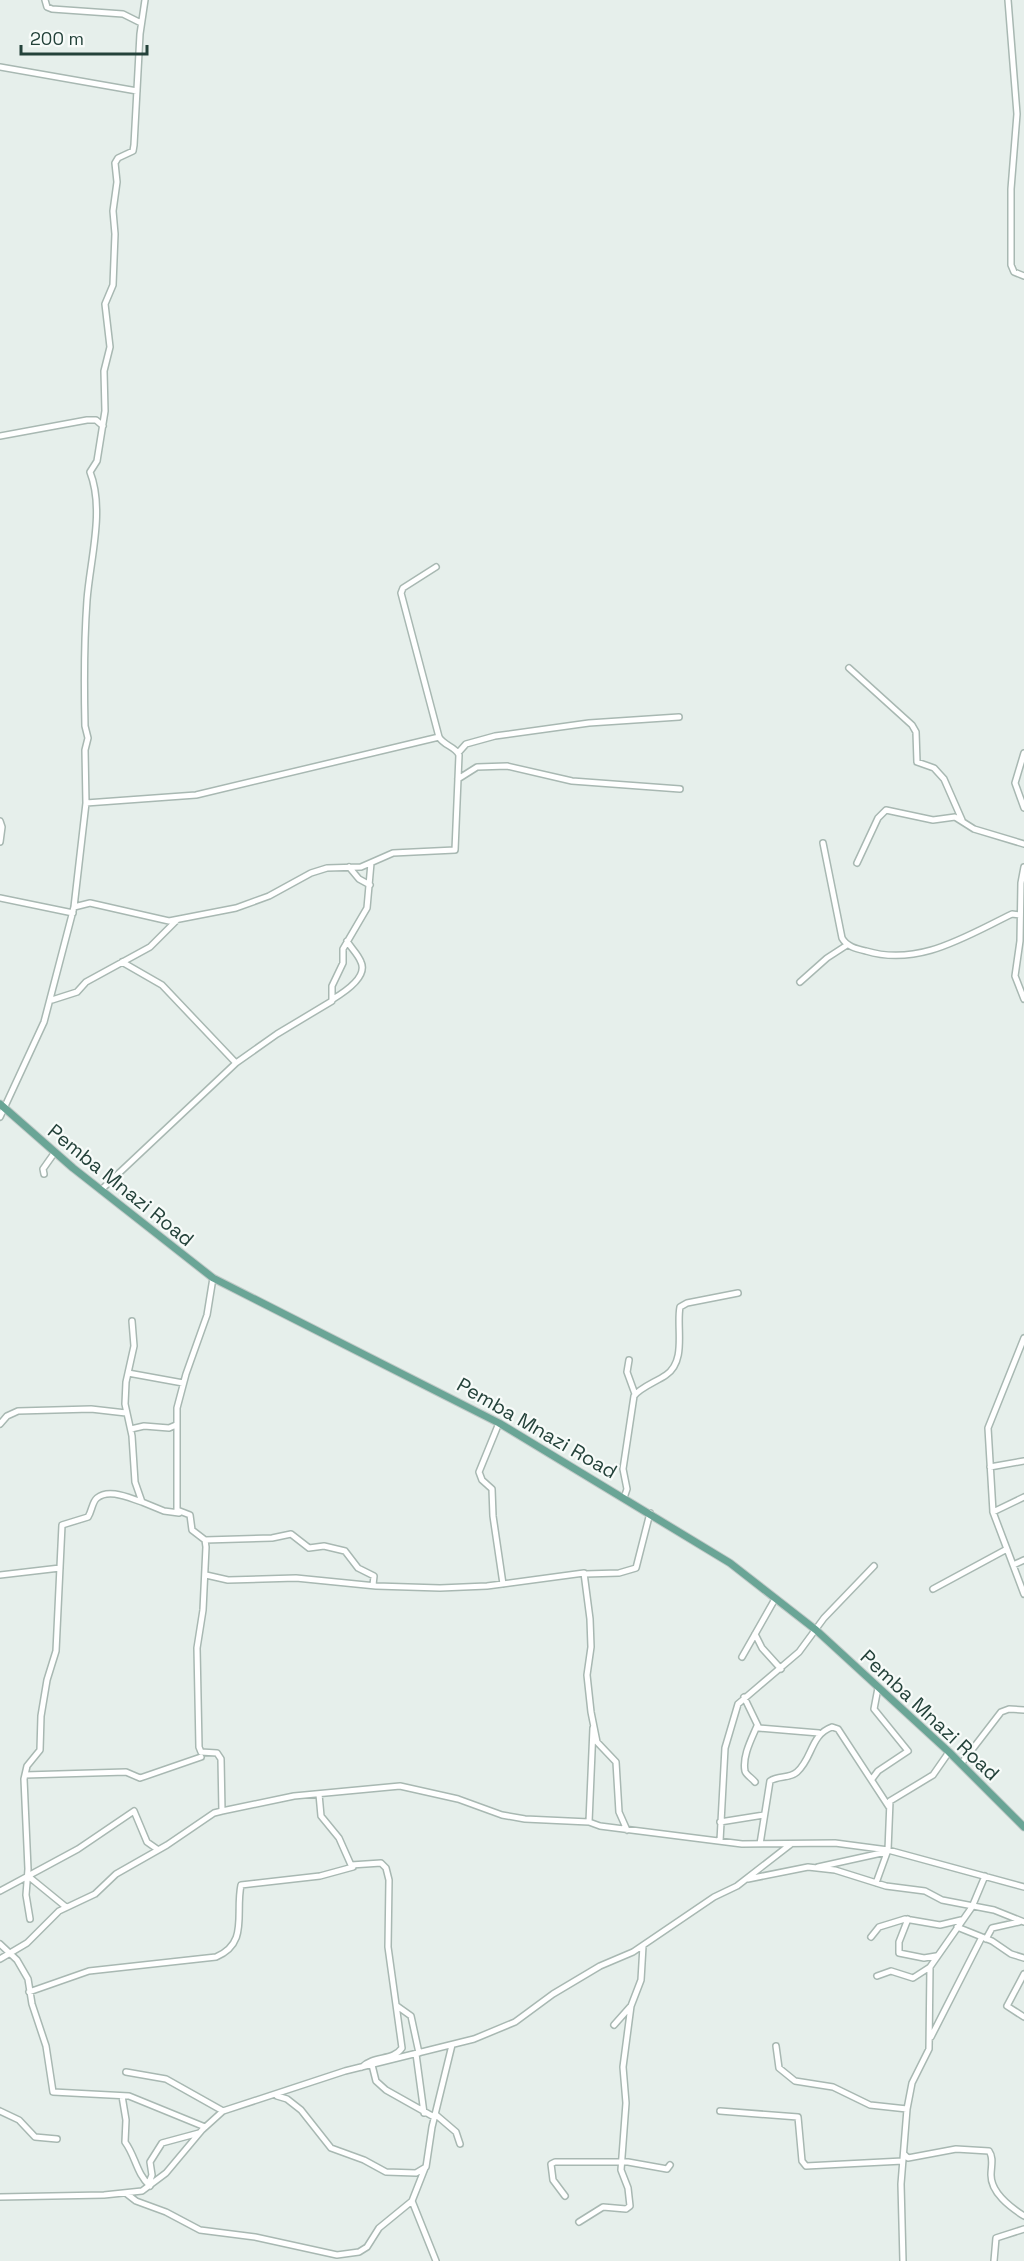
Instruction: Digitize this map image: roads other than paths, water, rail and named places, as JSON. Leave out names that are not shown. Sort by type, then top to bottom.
[{"type":"main road","name":"Pemba Mnazi Road","points":[[2,1106],[101,1190],[213,1278],[499,1423],[650,1512],[730,1563],[816,1630],[961,1764],[1024,1827]]},
{"type":"street","points":[[45,0],[47,7],[52,9],[123,14],[141,23]]},
{"type":"street","points":[[0,1117],[2,1106],[40,1035],[52,1000],[73,910],[86,803],[85,750],[88,738],[84,708],[87,610],[96,503],[96,483],[90,472],[97,461],[103,426],[105,365],[110,347],[105,304],[112,285],[115,163],[118,158],[134,149],[141,23],[145,0]]},
{"type":"street","points":[[1008,0],[1017,114],[1011,189],[1011,266],[1014,272],[1024,276]]},
{"type":"street","points":[[0,68],[137,91]]},
{"type":"street","points":[[0,436],[87,420],[96,420],[103,426]]},
{"type":"street","points":[[436,567],[403,588],[401,593],[439,737],[459,753]]},
{"type":"street","points":[[849,668],[912,725],[916,732],[916,762],[934,768],[944,779],[962,820]]},
{"type":"street","points":[[0,898],[73,910],[90,903],[128,910],[161,921],[177,920],[236,908],[276,893],[311,873],[327,868],[371,863],[393,853],[455,850],[459,753],[466,744],[495,736],[589,723],[679,717]]},
{"type":"street","points":[[86,803],[196,795],[439,737]]},
{"type":"street","points":[[1024,753],[1015,783],[1024,808]]},
{"type":"street","points":[[458,778],[477,767],[507,766],[572,781],[680,789]]},
{"type":"street","points":[[857,863],[884,810],[898,810],[933,820],[950,817],[962,820],[974,829],[1024,844]]},
{"type":"street","points":[[0,821],[2,827],[0,842]]},
{"type":"street","points":[[823,843],[842,938],[847,945],[890,956],[925,953],[1012,914],[1020,915]]},
{"type":"street","points":[[333,999],[332,986],[342,966],[342,952],[367,908],[371,863]]},
{"type":"street","points":[[349,867],[359,879],[370,885]]},
{"type":"street","points":[[1024,867],[1015,976],[1024,999]]},
{"type":"street","points":[[52,1000],[77,992],[86,982],[150,947],[177,920]]},
{"type":"street","points":[[101,1190],[236,1063],[355,983],[362,968],[361,962],[347,941]]},
{"type":"street","points":[[800,982],[827,958],[847,945]]},
{"type":"street","points":[[122,962],[162,985],[236,1063]]},
{"type":"street","points":[[44,1174],[43,1169],[55,1152]]},
{"type":"street","points":[[181,1513],[177,1510],[177,1408],[183,1383],[207,1315],[213,1278]]},
{"type":"street","points":[[635,1394],[671,1370],[681,1337],[679,1321],[681,1305],[738,1293]]},
{"type":"street","points":[[132,1321],[134,1346],[128,1373],[126,1413],[131,1429],[135,1482],[142,1502]]},
{"type":"street","points":[[1024,1338],[988,1424],[993,1512],[1024,1594]]},
{"type":"street","points":[[624,1498],[627,1489],[623,1467],[635,1394],[627,1372],[629,1360]]},
{"type":"street","points":[[128,1373],[183,1383]]},
{"type":"street","points":[[0,1424],[7,1416],[18,1411],[91,1409],[126,1413]]},
{"type":"street","points":[[499,1423],[479,1472],[482,1480],[492,1489],[493,1516],[503,1584]]},
{"type":"street","points":[[131,1429],[144,1426],[169,1428],[176,1425]]},
{"type":"street","points":[[990,1467],[1024,1461]]},
{"type":"street","points":[[30,1919],[26,1895],[28,1876],[25,1776],[27,1766],[40,1750],[41,1716],[47,1680],[56,1651],[55,1614],[60,1568],[60,1532],[64,1523],[88,1516],[95,1500],[106,1495],[125,1496],[165,1511],[190,1515],[193,1532],[205,1540],[263,1539],[291,1534],[306,1543],[309,1548],[324,1546],[346,1552],[357,1567],[374,1576],[373,1585]]},
{"type":"street","points":[[993,1512],[1024,1497]]},
{"type":"street","points":[[206,1575],[228,1580],[296,1578],[440,1588],[503,1584],[585,1574],[619,1573],[636,1568],[650,1512]]},
{"type":"street","points":[[205,1540],[206,1575],[198,1648],[199,1747],[201,1752],[217,1753],[221,1759],[222,1810]]},
{"type":"street","points":[[933,1589],[1007,1549]]},
{"type":"street","points":[[1013,1565],[1024,1560]]},
{"type":"street","points":[[720,1841],[728,1732],[738,1704],[799,1652],[835,1605],[874,1566]]},
{"type":"street","points":[[0,1575],[60,1568]]},
{"type":"street","points":[[585,1574],[591,1647],[588,1687],[593,1722],[597,1742],[616,1762],[619,1812],[627,1830]]},
{"type":"street","points":[[742,1657],[775,1599]]},
{"type":"street","points":[[755,1634],[762,1648],[781,1669]]},
{"type":"street","points":[[872,1779],[878,1771],[908,1751],[874,1709],[878,1688]]},
{"type":"street","points":[[744,1697],[757,1726],[772,1731],[781,1729],[819,1733],[832,1727],[838,1730],[889,1807]]},
{"type":"street","points":[[961,1764],[1001,1712],[1009,1709],[1024,1710]]},
{"type":"street","points":[[589,1822],[593,1722]]},
{"type":"street","points":[[755,1782],[746,1773],[745,1768],[749,1744],[757,1726]]},
{"type":"street","points":[[760,1844],[770,1781],[791,1776],[798,1771],[819,1733]]},
{"type":"street","points":[[876,1883],[887,1851],[891,1799],[933,1775],[948,1752]]},
{"type":"street","points":[[25,1776],[126,1772],[140,1778],[201,1757]]},
{"type":"street","points":[[0,1959],[27,1943],[52,1917],[66,1907],[95,1894],[116,1874],[214,1813],[294,1796],[409,1786],[458,1798],[502,1815],[525,1819],[589,1822],[627,1830],[720,1841],[760,1844],[835,1843],[887,1851],[1024,1887]]},
{"type":"street","points":[[319,1794],[321,1816],[339,1838],[353,1867]]},
{"type":"street","points":[[0,1891],[78,1849],[134,1811],[147,1842],[157,1849]]},
{"type":"street","points":[[720,1822],[764,1815]]},
{"type":"street","points":[[0,2197],[127,2194],[149,2185],[166,2173],[205,2127],[223,2111],[362,2067],[452,2045],[515,2022],[553,1994],[643,1946],[706,1903],[746,1880],[792,1844]]},
{"type":"street","points":[[816,1868],[887,1851]]},
{"type":"street","points":[[29,1992],[89,1971],[216,1957],[227,1953],[237,1941],[241,1885],[320,1876],[353,1867],[381,1863],[386,1868],[390,1899],[388,1947],[402,2048],[400,2052],[368,2061],[362,2067]]},
{"type":"street","points":[[746,1880],[801,1868],[845,1872],[876,1883],[925,1891],[942,1900],[994,1910],[1023,1923]]},
{"type":"street","points":[[28,1876],[66,1907]]},
{"type":"street","points":[[877,1976],[891,1971],[913,1978],[930,1967],[972,1907],[985,1876]]},
{"type":"street","points":[[872,1937],[879,1927],[908,1919],[940,1925],[961,1920]]},
{"type":"street","points":[[908,1919],[899,1942],[899,1953],[924,1958],[936,1956]]},
{"type":"street","points":[[903,2261],[901,2184],[911,2087],[923,2064],[931,2037],[984,1938],[992,1928],[1023,1923]]},
{"type":"street","points":[[957,1926],[1011,1954],[1024,1958]]},
{"type":"street","points":[[0,1944],[24,1972],[46,2046],[52,2092],[122,2096],[158,2107],[205,2127]]},
{"type":"street","points":[[579,2222],[603,2207],[618,2210],[630,2206],[621,2162],[625,2131],[623,2067],[631,2006],[641,1980],[643,1946]]},
{"type":"street","points":[[930,1967],[931,2037]]},
{"type":"street","points":[[1024,1974],[1007,2006],[1024,2017]]},
{"type":"street","points":[[397,2006],[411,2016],[424,2114]]},
{"type":"street","points":[[614,2025],[631,2006]]},
{"type":"street","points":[[127,2194],[136,2201],[166,2212],[200,2230],[255,2237],[337,2255],[359,2252],[367,2247],[380,2228],[412,2201],[426,2167],[435,2116],[452,2045]]},
{"type":"street","points":[[776,2046],[778,2068],[795,2081],[833,2087],[870,2105],[907,2109]]},
{"type":"street","points":[[372,2065],[376,2081],[386,2090],[424,2114],[435,2116],[456,2132],[460,2144]]},
{"type":"street","points":[[126,2072],[166,2079],[223,2111]]},
{"type":"street","points":[[122,2096],[126,2120],[124,2142],[131,2150],[140,2176],[149,2185]]},
{"type":"street","points":[[274,2096],[287,2099],[301,2110],[331,2148],[387,2172],[416,2173],[426,2167]]},
{"type":"street","points":[[0,2111],[19,2120],[35,2137],[57,2139]]},
{"type":"street","points":[[720,2111],[798,2117],[802,2161],[806,2166],[903,2161]]},
{"type":"street","points":[[149,2185],[152,2179],[150,2162],[162,2143],[200,2133]]},
{"type":"street","points":[[904,2154],[908,2158],[956,2150],[989,2151],[994,2188],[1011,2207],[1024,2216]]},
{"type":"street","points":[[565,2196],[554,2180],[553,2162],[621,2162],[667,2169],[670,2164]]},
{"type":"street","points":[[412,2201],[436,2261]]},
{"type":"street","points":[[994,2261],[996,2238],[1024,2229]]}]
